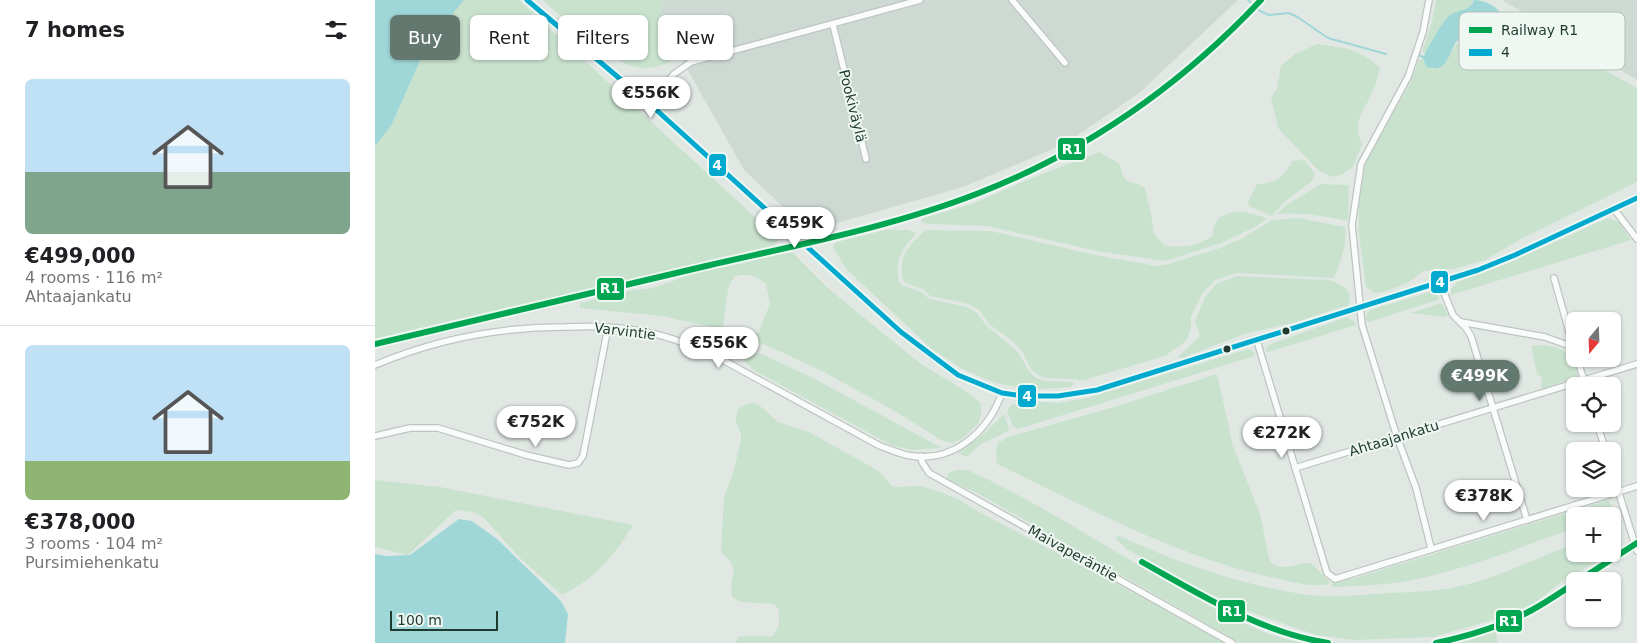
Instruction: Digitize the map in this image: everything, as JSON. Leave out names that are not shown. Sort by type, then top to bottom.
[{"type":"street","points":[[527,0],[649,103],[926,353],[958,375],[1002,392],[1038,396],[1078,394],[1143,377],[1440,283],[1515,255],[1637,198]]},
{"type":"street","points":[[649,103],[674,74],[691,62],[921,0]]},
{"type":"street","points":[[1012,0],[1065,63]]},
{"type":"street","points":[[1429,0],[1423,32],[1408,77],[1361,164],[1352,225],[1361,326],[1397,437],[1416,488],[1431,548]]},
{"type":"street","name":"Pookiväylä","points":[[833,25],[866,159]]},
{"type":"street","points":[[1614,209],[1637,239]]},
{"type":"street","points":[[1554,278],[1566,321]]},
{"type":"street","points":[[1440,283],[1451,311],[1471,336],[1527,520]]},
{"type":"street","points":[[1459,322],[1545,337],[1566,346]]},
{"type":"street","name":"Varvintie","points":[[375,365],[425,346],[472,334],[543,327],[608,327],[641,331],[686,343],[732,364],[880,446],[906,455],[921,456],[952,450],[971,439],[983,428],[993,414],[1002,392]]},
{"type":"street","points":[[375,436],[410,428],[438,428],[537,458],[569,465],[578,463],[583,456],[608,327]]},
{"type":"street","points":[[1257,341],[1295,468],[1331,578],[1339,578],[1431,548],[1605,497]]},
{"type":"street","name":"Ahtaajankatu","points":[[1603,377],[1637,364]]},
{"type":"street","name":"Ahtaajankatu","points":[[1295,468],[1492,408],[1566,389]]},
{"type":"street","name":"Maivaperäntie","points":[[921,456],[922,462],[929,474],[1232,643]]},
{"type":"street","points":[[1621,492],[1637,486]]},
{"type":"street","points":[[1619,497],[1637,550]]},
{"type":"shaded area","points":[[663,0],[1238,0],[1139,93],[1065,144],[963,187],[809,231],[744,170],[682,60],[733,60],[733,15],[660,15]]},
{"type":"shaded area","points":[[1502,0],[1637,0],[1637,80],[1620,70],[1625,70],[1625,12],[1522,12]]},
{"type":"green space","points":[[464,0],[519,0],[534,13],[530,15],[470,15],[470,60],[548,60],[548,28],[558,36],[558,60],[584,60],[779,239],[774,246],[375,343],[375,146],[391,126],[420,60],[460,60],[460,15],[452,15]]},
{"type":"green space","points":[[543,0],[663,0],[661,15],[658,15],[658,60],[672,60],[652,68],[641,68],[620,60],[648,60],[648,15],[560,15]]},
{"type":"green space","points":[[1436,0],[1474,0],[1466,11],[1457,12],[1426,53],[1422,52],[1432,22]]},
{"type":"green space","points":[[1459,41],[1459,70],[1604,70],[1637,88],[1637,182],[1521,239],[1485,260],[1454,269],[1423,271],[1409,282],[1384,292],[1374,293],[1366,287],[1359,235],[1358,190],[1368,156],[1409,86],[1419,60],[1423,59],[1433,69],[1443,65]]},
{"type":"green space","points":[[1317,44],[1351,50],[1365,56],[1380,68],[1374,89],[1359,119],[1358,130],[1362,144],[1353,167],[1341,175],[1332,177],[1318,170],[1278,128],[1271,98],[1277,88],[1281,66],[1295,54]]},
{"type":"green space","points":[[1099,152],[1120,164],[1122,174],[1127,181],[1145,188],[1154,234],[1165,246],[1190,246],[1201,242],[1212,236],[1214,225],[1219,218],[1232,213],[1254,214],[1267,219],[1257,226],[1221,243],[1165,261],[1097,251],[988,226],[928,224],[921,222],[923,218],[972,204]]},
{"type":"green space","points":[[1304,160],[1315,173],[1311,182],[1285,201],[1272,216],[1249,206],[1248,201],[1257,184],[1274,181],[1286,171],[1292,161]]},
{"type":"green space","points":[[1321,184],[1349,185],[1348,221],[1313,215],[1277,214],[1288,204]]},
{"type":"green space","points":[[1298,218],[1345,227],[1344,247],[1334,278],[1237,273],[1215,280],[1202,294],[1191,317],[1191,328],[1186,341],[1165,356],[1084,380],[1046,378],[1038,375],[1031,369],[1022,351],[989,324],[979,310],[969,304],[930,296],[924,290],[904,282],[902,273],[903,259],[909,246],[926,230],[991,231],[1095,255],[1157,266],[1220,248],[1243,238],[1272,220]]},
{"type":"green space","points":[[1608,218],[1619,222],[1631,240],[1451,295],[1451,289],[1457,282],[1501,266]]},
{"type":"green space","points":[[885,230],[908,230],[917,233],[903,250],[898,262],[900,284],[923,293],[929,299],[967,307],[976,312],[986,325],[1018,352],[1029,371],[1036,378],[1045,381],[1073,382],[1074,384],[1070,387],[1031,390],[992,382],[963,369],[933,350],[846,269],[833,247],[836,242]]},
{"type":"green space","points":[[793,253],[830,290],[921,364],[972,395],[981,404],[981,415],[978,424],[962,439],[952,443],[941,440],[893,410],[824,372],[766,345],[743,337],[742,334],[746,330],[758,333],[770,304],[766,284],[751,276],[734,277],[728,289],[723,327],[716,328],[662,316],[580,308],[580,303],[629,291],[653,288],[698,272],[770,254]]},
{"type":"green space","points":[[1237,276],[1330,280],[1346,289],[1350,295],[1349,305],[1293,323],[1247,333],[1182,358],[1178,357],[1200,336],[1195,321],[1205,297],[1216,284]]},
{"type":"green space","points":[[1429,292],[1437,295],[1440,299],[1369,322],[1366,321],[1366,316],[1370,310]]},
{"type":"green space","points":[[1442,303],[1448,315],[1446,317],[1410,313]]},
{"type":"green space","points":[[1347,317],[1355,322],[1356,325],[1268,352],[1266,351],[1268,345]]},
{"type":"green space","points":[[1544,345],[1563,351],[1566,353],[1566,368],[1575,368],[1578,377],[1566,377],[1566,381],[1541,389],[1542,377],[1537,374],[1531,346]]},
{"type":"green space","points":[[1248,349],[1254,352],[1254,356],[1018,429],[1013,426],[1007,412],[1011,405],[1028,401],[1058,403],[1087,398]]},
{"type":"green space","points":[[748,353],[762,354],[815,379],[942,448],[913,450],[893,446],[755,371],[745,362],[744,357]]},
{"type":"green space","points":[[1217,374],[1233,446],[1260,514],[1270,562],[1284,567],[1311,563],[1329,581],[1329,584],[1311,585],[1291,582],[1242,570],[1205,558],[1135,530],[997,464],[996,453],[998,443],[1008,437],[1114,407]]},
{"type":"green space","points":[[754,403],[763,408],[778,422],[809,432],[880,472],[893,487],[921,486],[958,499],[1224,643],[736,643],[738,637],[742,636],[773,636],[779,625],[779,610],[774,604],[740,602],[732,597],[732,564],[721,550],[724,497],[734,470],[741,440],[736,416],[739,408]]},
{"type":"green space","points":[[1004,414],[1009,428],[1008,431],[980,445],[966,457],[958,453],[986,432]]},
{"type":"green space","points":[[957,470],[968,470],[1020,496],[1146,570],[1251,627],[1303,643],[1240,643],[979,494],[947,479],[948,473]]},
{"type":"green space","points":[[375,480],[440,487],[633,525],[619,547],[603,566],[584,582],[562,595],[522,560],[483,517],[473,512],[456,510],[408,555],[375,547]]},
{"type":"green space","points":[[1608,500],[1612,507],[1585,507]]},
{"type":"green space","points":[[1566,513],[1566,531],[1446,572],[1402,582],[1377,585],[1333,587],[1331,585],[1332,582],[1355,578]]},
{"type":"green space","points":[[1117,535],[1185,563],[1231,578],[1278,590],[1323,596],[1440,590],[1482,580],[1566,547],[1566,562],[1597,562],[1578,572],[1566,572],[1566,578],[1533,604],[1489,621],[1433,637],[1355,640],[1316,635],[1242,609],[1193,586],[1128,550],[1116,539]]},
{"type":"green space","points":[[1495,630],[1498,643],[1453,643]]},
{"type":"water","points":[[375,0],[464,0],[452,15],[390,15],[390,60],[420,60],[391,126],[375,146]]},
{"type":"water","points":[[1474,0],[1485,2],[1500,12],[1459,12],[1459,39],[1448,58],[1441,67],[1427,67],[1423,59],[1424,56],[1448,17],[1451,14],[1466,9]]},
{"type":"water","points":[[459,519],[472,521],[497,539],[561,601],[568,614],[565,643],[375,643],[375,554],[387,556],[410,555]]},
{"type":"waterway","points":[[1248,0],[1260,11],[1269,15],[1288,13],[1296,16],[1328,38],[1386,54]]},
{"type":"waterway","points":[[1419,55],[1423,57]]},
{"type":"rail line","name":"R1","points":[[375,344],[878,226],[979,193],[1058,157],[1095,136],[1131,112],[1199,60],[1261,0]]},
{"type":"rail line","name":"R1","points":[[1592,572],[1637,543]]},
{"type":"rail line","name":"R1","points":[[1142,562],[1231,611],[1278,630],[1328,643]]},
{"type":"rail line","name":"R1","points":[[1436,643],[1497,626],[1538,607],[1566,589]]},
{"type":"transit line","name":"4","points":[[527,0],[652,106],[901,332],[958,375],[1002,393],[1023,396],[1058,396],[1097,390],[1478,270],[1515,255],[1637,198]]}]
